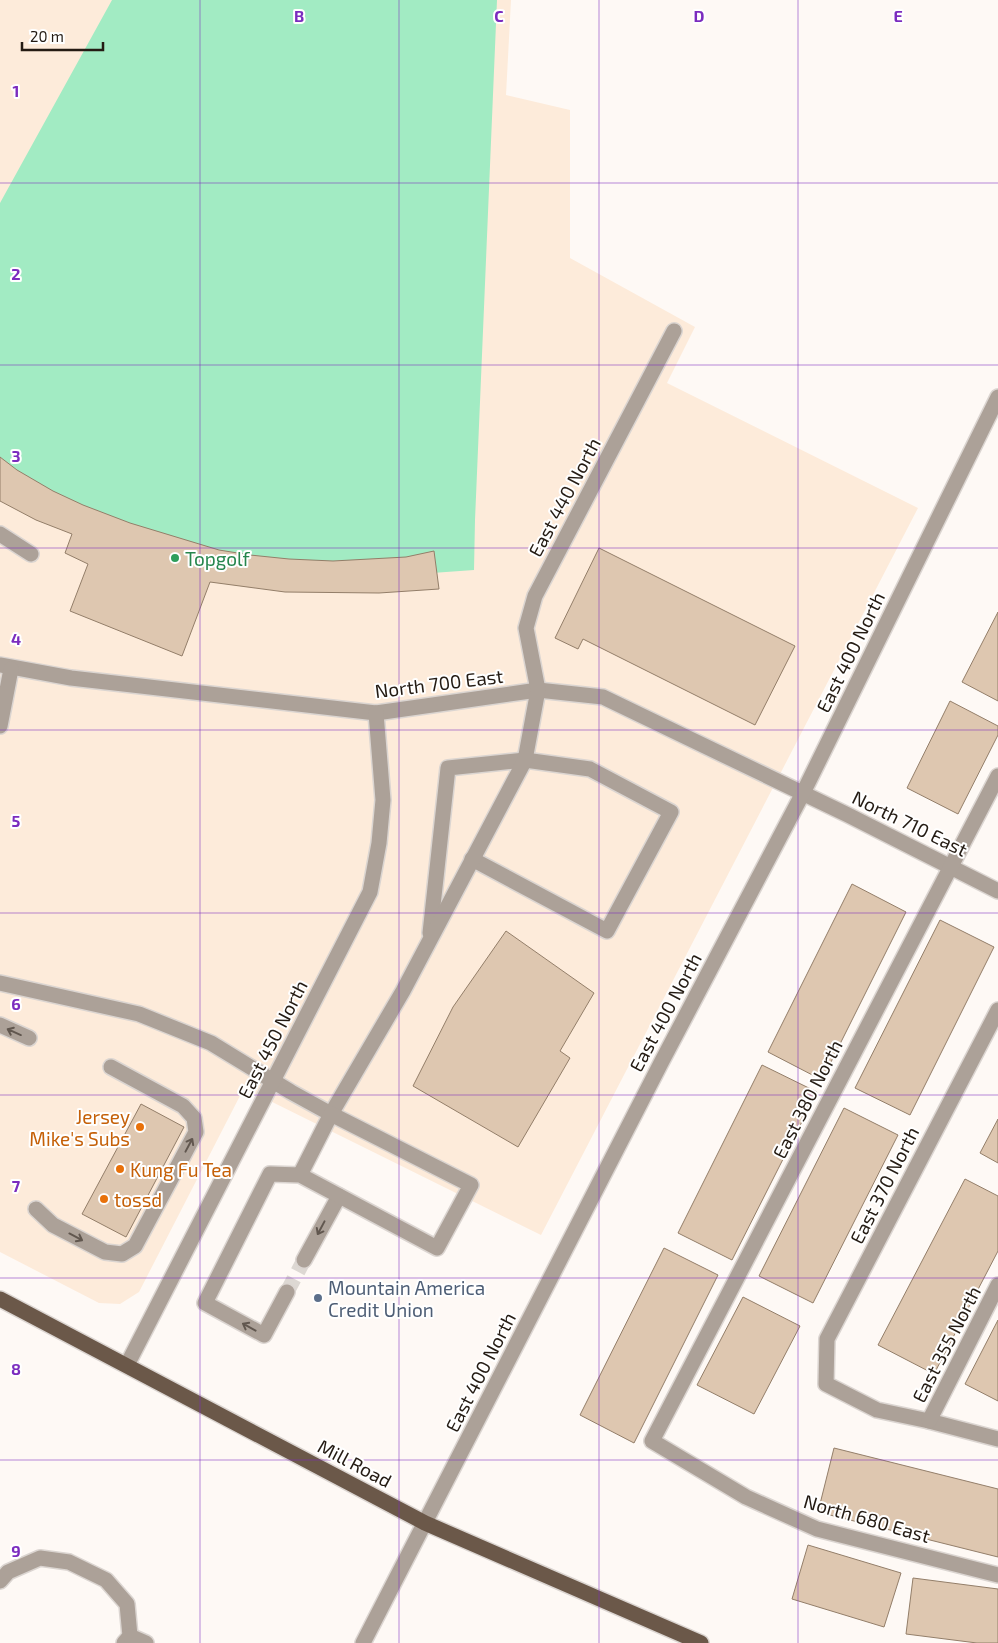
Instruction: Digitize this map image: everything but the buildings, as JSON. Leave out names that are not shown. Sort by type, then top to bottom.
[{"type":"main road","name":"Mill Road","points":[[0,1299],[425,1523],[701,1643]]},
{"type":"street","name":"East 440 North","points":[[538,690],[526,628],[535,596],[674,331]]},
{"type":"street","name":"East 400 North","points":[[363,1643],[662,1061],[803,793],[998,397]]},
{"type":"street","points":[[0,534],[31,554]]},
{"type":"street","name":"North 700 East","points":[[6,667],[80,679],[376,713],[538,690],[603,697],[803,793]]},
{"type":"street","points":[[0,726],[6,667]]},
{"type":"street","points":[[300,1176],[331,1114],[403,991],[525,760],[538,690]]},
{"type":"street","name":"East 450 North","points":[[127,1365],[370,892],[379,843],[383,800],[376,713]]},
{"type":"street","points":[[429,942],[448,768],[525,760],[590,769],[671,812],[607,932],[472,860]]},
{"type":"street","name":"East 380 North","points":[[652,1441],[998,776]]},
{"type":"street","name":"North 710 East","points":[[803,793],[998,891]]},
{"type":"street","points":[[0,982],[139,1014],[211,1043],[272,1081],[331,1114],[471,1184],[437,1248],[300,1176],[270,1174],[205,1303],[264,1335],[287,1292]]},
{"type":"street","name":"East 370 North","points":[[929,1421],[877,1410],[826,1384],[827,1339],[998,1010]]},
{"type":"street","points":[[0,1025],[29,1038]]},
{"type":"street","points":[[36,1209],[53,1225],[105,1252],[122,1254],[136,1246],[196,1132],[194,1118],[183,1106],[111,1067]]},
{"type":"street","points":[[304,1260],[339,1196]]},
{"type":"street","name":"East 355 North","points":[[929,1421],[998,1285]]},
{"type":"street","points":[[929,1421],[998,1439]]},
{"type":"street","name":"North 680 East","points":[[652,1441],[746,1497],[817,1529],[998,1575]]},
{"type":"street","points":[[0,1581],[8,1572],[40,1558],[69,1562],[106,1580],[127,1604],[127,1639],[146,1643]]},
{"type":"shaded area","points":[[0,0],[511,0],[506,95],[570,110],[570,258],[695,327],[667,383],[918,508],[541,1235],[244,1088],[139,1292],[120,1304],[99,1303],[0,1252]]},
{"type":"green space","name":"Topgolf","points":[[112,0],[497,0],[474,570],[418,574],[189,561],[0,473],[0,203]]},
{"type":"tunnel","points":[[287,1292],[304,1260]]},
{"type":"place","name":"Topgolf","points":[[175,558]]},
{"type":"place","name":"Jersey Mike's Subs","points":[[140,1127]]},
{"type":"place","name":"Kung Fu Tea","points":[[120,1169]]},
{"type":"place","name":"tossd","points":[[104,1199]]},
{"type":"place","name":"Mountain America Credit Union","points":[[318,1298]]}]
